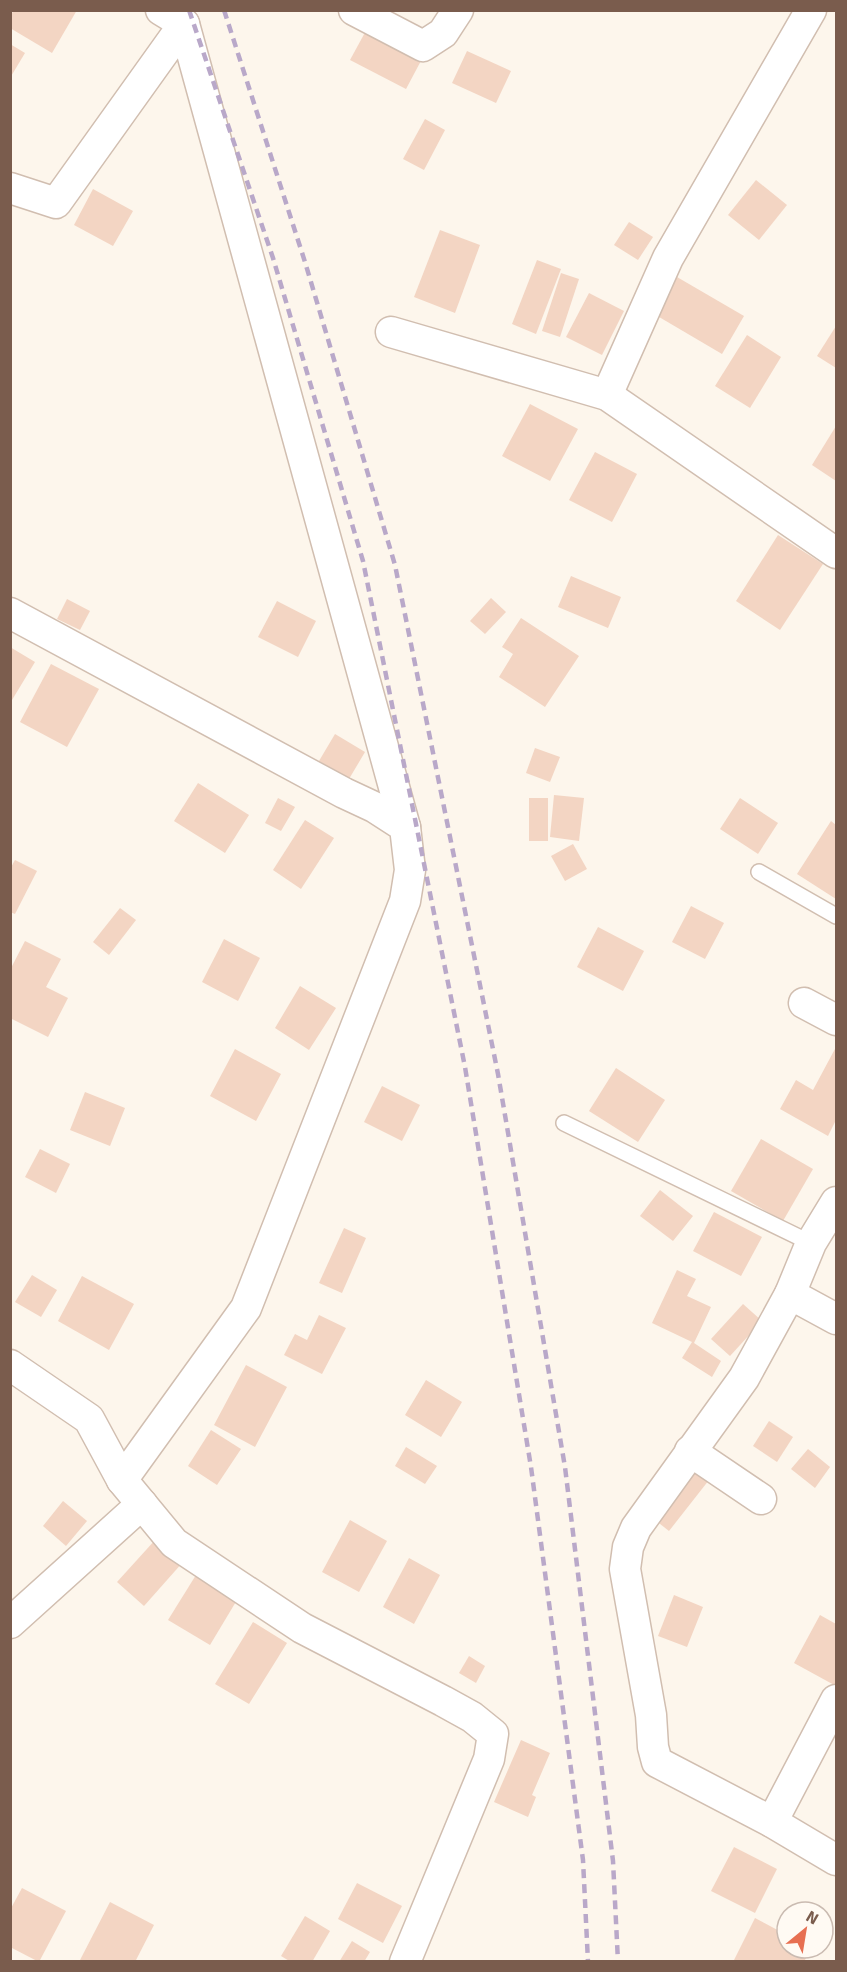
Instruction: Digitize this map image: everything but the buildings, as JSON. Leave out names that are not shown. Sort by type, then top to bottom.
[{"type":"street","points":[[354,10],[423,46],[443,33],[458,10]]},
{"type":"street","points":[[607,395],[668,258],[811,10]]},
{"type":"street","points":[[10,188],[56,203],[173,17]]},
{"type":"street","points":[[123,1480],[246,1308],[405,902],[410,870],[405,827],[173,17]]},
{"type":"street","points":[[391,332],[607,395],[837,553]]},
{"type":"street","points":[[10,613],[374,807],[405,827]]},
{"type":"street","points":[[804,1003],[837,1020]]},
{"type":"street","points":[[837,1202],[811,1243],[790,1294],[744,1378],[636,1528],[628,1547],[625,1569],[657,1762],[772,1822],[837,1860]]},
{"type":"street","points":[[790,1294],[837,1319]]},
{"type":"street","points":[[10,1365],[89,1419],[123,1480],[174,1543],[302,1628],[472,1717],[493,1734],[489,1759],[405,1962]]},
{"type":"street","points":[[690,1451],[761,1499]]},
{"type":"street","points":[[10,1623],[142,1504]]},
{"type":"street","points":[[772,1822],[837,1700]]},
{"type":"lane","points":[[759,872],[837,916]]},
{"type":"lane","points":[[564,1123],[811,1243]]},
{"type":"railway","points":[[189,10],[273,258],[363,561],[465,1067],[531,1467],[583,1860],[588,1962]]},
{"type":"railway","points":[[224,10],[305,262],[395,565],[498,1074],[565,1467],[613,1861],[618,1962]]}]
